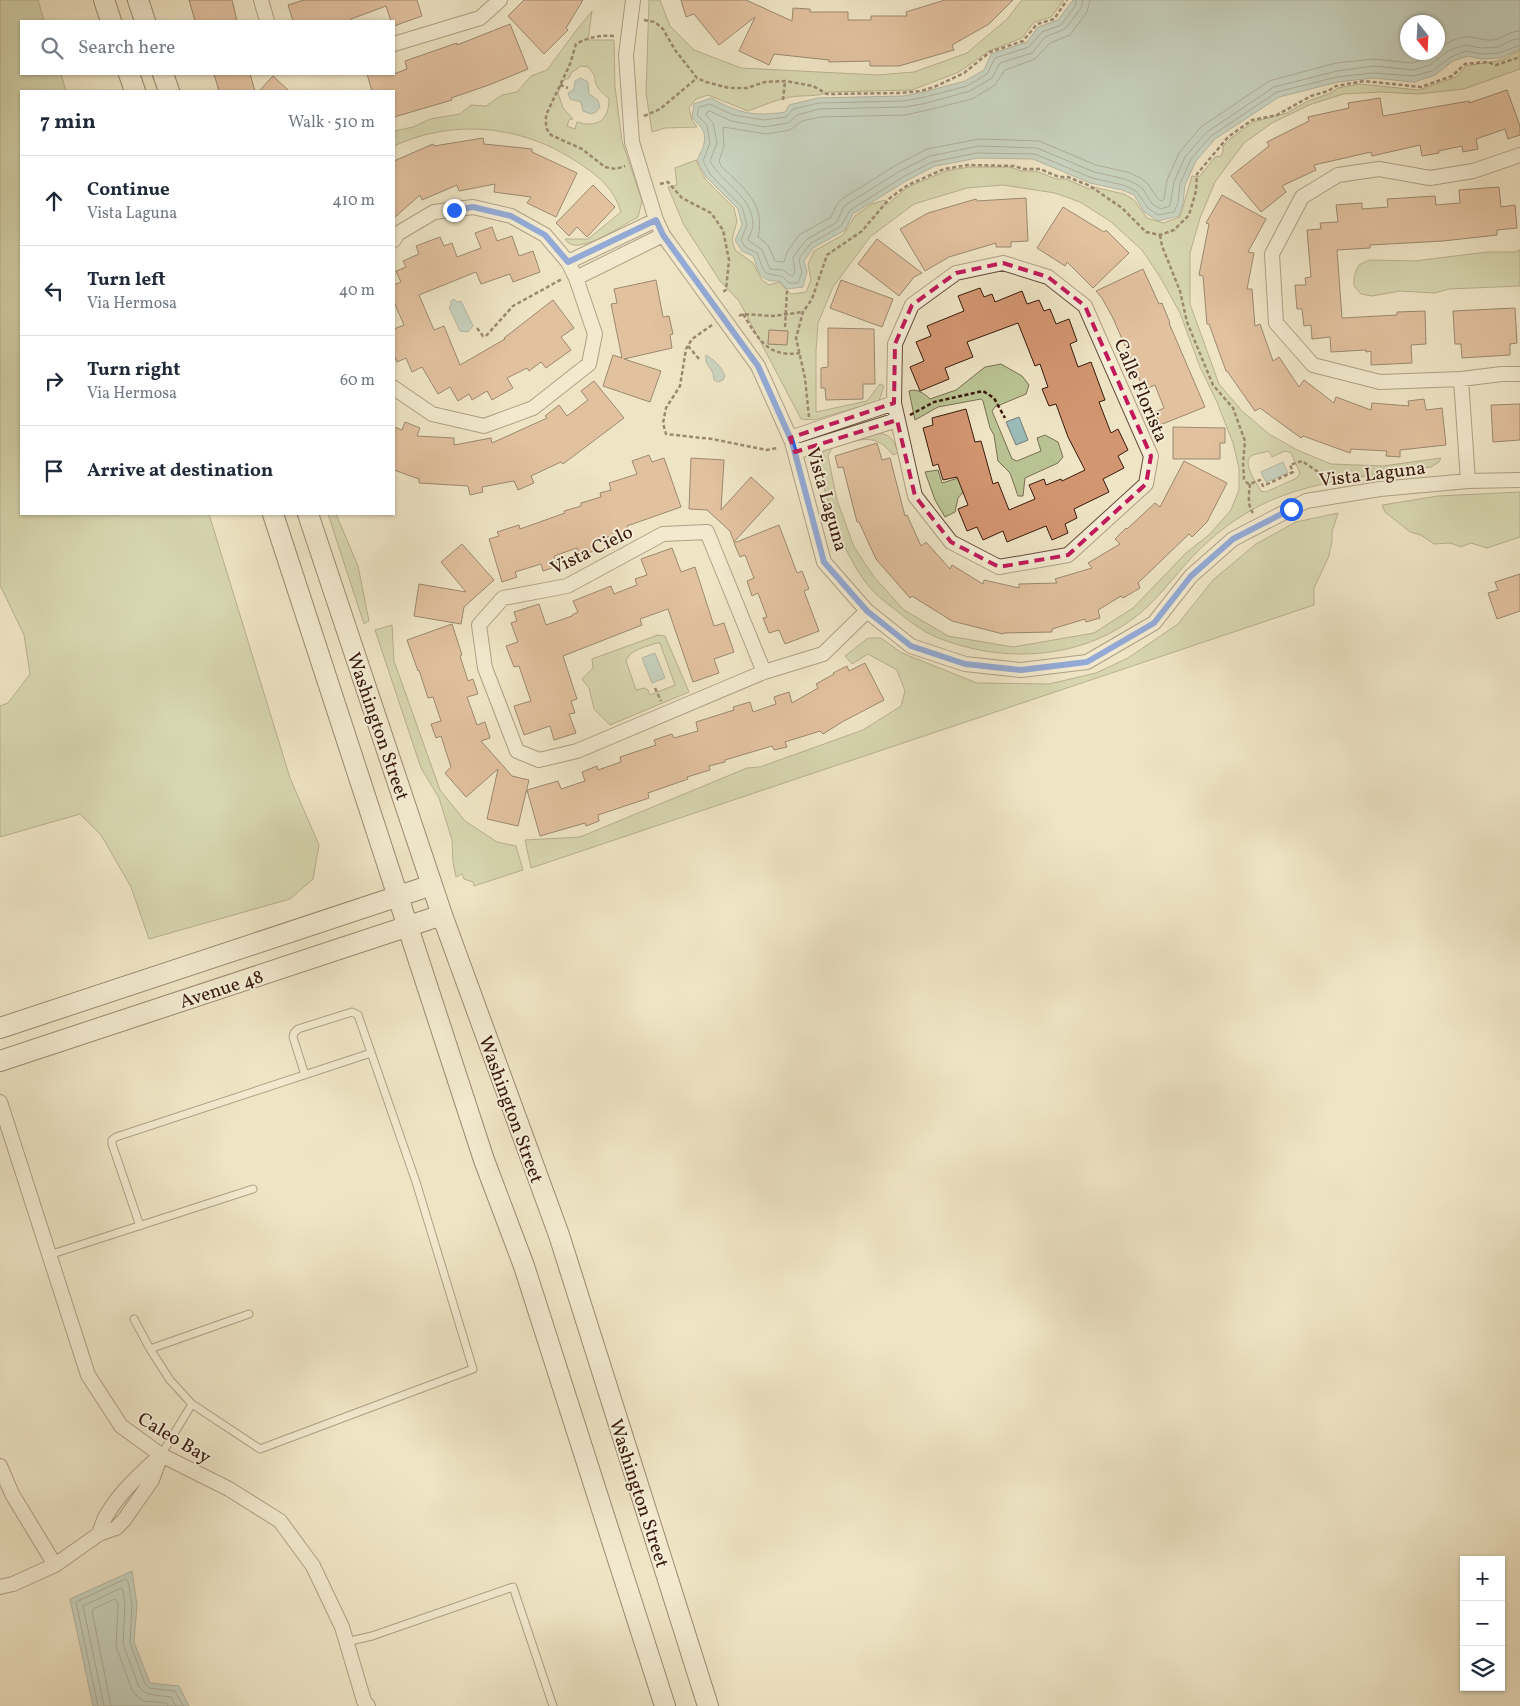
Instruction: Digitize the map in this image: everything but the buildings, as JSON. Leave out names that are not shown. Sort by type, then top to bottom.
[{"type":"main road","points":[[104,0],[111,20]]},
{"type":"main road","points":[[138,0],[145,20]]},
{"type":"main road","points":[[129,75],[135,90]]},
{"type":"main road","points":[[163,75],[168,90]]},
{"type":"main road","name":"Washington Street","points":[[273,515],[484,1160],[524,1266],[665,1706]]},
{"type":"main road","name":"Washington Street","points":[[308,515],[442,915],[559,1236],[708,1706]]},
{"type":"main road","name":"Avenue 48","points":[[0,1028],[432,885]]},
{"type":"main road","name":"Avenue 48","points":[[0,1061],[442,915]]},
{"type":"street","points":[[261,0],[267,20]]},
{"type":"street","points":[[395,44],[480,18],[500,0]]},
{"type":"street","name":"Vista Laguna","points":[[633,0],[626,55],[632,142],[656,220],[663,235],[758,366],[792,444],[824,562],[867,611],[911,646],[965,664],[1021,670],[1087,662],[1154,623],[1191,576],[1233,539],[1306,501],[1380,489],[1468,481],[1520,480]]},
{"type":"street","points":[[1520,155],[1473,171],[1430,178],[1378,169],[1338,175],[1302,196],[1272,254],[1276,323],[1313,365],[1380,382],[1461,379],[1502,374],[1520,374]]},
{"type":"street","points":[[395,238],[397,234],[434,212],[473,207],[511,216],[545,235],[572,271],[595,334],[589,364],[533,408],[484,426],[432,414],[395,389]]},
{"type":"street","points":[[572,271],[656,220]]},
{"type":"street","points":[[572,271],[663,235]]},
{"type":"street","name":"Calle Florista","points":[[1003,263],[1048,277],[1085,306],[1151,456],[1146,484],[1068,555],[999,566],[951,542],[915,496],[897,420],[894,403],[895,344],[912,305],[956,273],[1003,263]]},
{"type":"street","points":[[1461,379],[1468,481]]},
{"type":"street","points":[[792,444],[810,431],[894,403]]},
{"type":"street","points":[[792,444],[897,420]]},
{"type":"street","name":"Vista Cielo","points":[[764,672],[707,532],[663,534],[567,586],[504,598],[479,625],[485,668],[517,751],[539,760],[576,752],[764,672],[823,654],[867,611]]},
{"type":"street","name":"Caleo Bay","points":[[0,1102],[88,1375],[121,1426],[161,1455],[229,1489],[280,1521],[313,1566],[342,1628],[364,1701],[368,1706]]},
{"type":"street","points":[[0,1587],[13,1584],[55,1565],[99,1534],[116,1528],[124,1520],[152,1480],[161,1455]]},
{"type":"street","points":[[0,1466],[12,1494],[55,1565]]},
{"type":"lane","points":[[134,1319],[170,1380],[192,1404],[260,1449],[473,1369],[416,1182],[358,1015],[352,1012],[294,1033],[293,1037],[305,1075]]},
{"type":"lane","points":[[140,1226],[112,1144],[112,1140],[116,1137],[371,1053]]},
{"type":"lane","points":[[49,1255],[253,1189]]},
{"type":"lane","points":[[150,1349],[249,1314]]},
{"type":"lane","points":[[161,1455],[192,1404]]},
{"type":"lane","points":[[346,1642],[372,1636],[513,1587],[553,1706]]},
{"type":"path","points":[[630,18],[655,22],[663,29],[675,50],[697,78],[706,82],[728,88],[747,88],[765,82],[785,81],[813,86],[827,94],[899,93],[921,91],[964,73],[990,52],[1023,41],[1037,24],[1054,19],[1067,0]]},
{"type":"path","points":[[628,37],[600,35],[589,37],[576,44],[546,116],[546,128],[551,135],[582,149],[605,167],[616,169],[638,162]]},
{"type":"path","points":[[810,431],[805,378],[796,338],[803,312],[812,299],[827,255],[862,231],[890,198],[908,185],[944,169],[968,164],[1040,169],[1090,186],[1122,208],[1146,232],[1160,235],[1174,230],[1189,215],[1196,192],[1197,174],[1228,137],[1252,120],[1277,115],[1311,96],[1328,91],[1336,86],[1364,81],[1421,87],[1452,76],[1465,64],[1487,62],[1496,65],[1520,57]]},
{"type":"path","points":[[630,117],[646,116],[660,109],[697,78]]},
{"type":"path","points":[[783,100],[785,81]]},
{"type":"path","points":[[560,85],[568,88]]},
{"type":"path","points":[[646,188],[668,182],[682,198],[711,213],[723,230],[728,260],[726,290],[712,301]]},
{"type":"path","points":[[1160,235],[1162,246],[1180,291],[1186,322],[1213,385],[1233,408],[1245,440],[1244,479],[1250,484]]},
{"type":"path","points":[[476,328],[483,336],[486,336],[513,306],[572,271]]},
{"type":"path","points":[[785,327],[787,291]]},
{"type":"path","points":[[792,444],[767,450],[712,439],[666,434],[663,423],[666,408],[680,386],[688,346],[692,340],[725,320],[743,314],[773,316],[803,312]]},
{"type":"path","points":[[743,314],[757,336],[767,347],[786,355],[800,353]]},
{"type":"path","points":[[688,346],[700,360]]},
{"type":"path","points":[[897,420],[934,402],[983,391],[994,398],[1005,418]]},
{"type":"path","points":[[1250,484],[1260,480],[1263,486],[1293,472],[1290,465],[1302,461],[1324,476],[1330,497]]},
{"type":"path","points":[[1250,484],[1250,510],[1261,525]]},
{"type":"highlighted area","points":[[1003,263],[1048,277],[1085,306],[1151,456],[1146,484],[1068,555],[999,567],[951,542],[915,496],[897,420],[795,452],[790,438],[894,403],[895,344],[912,305],[956,273]]},
{"type":"green space","points":[[0,0],[38,0],[44,20],[20,20],[20,75],[61,75],[66,90],[20,90],[20,515],[209,515],[290,778],[319,845],[313,879],[290,899],[149,939],[131,887],[101,835],[80,814],[0,837],[0,706],[8,703],[30,674],[24,635],[0,585]]},
{"type":"green space","points":[[649,0],[660,0],[670,26],[694,50],[741,68],[877,75],[914,72],[967,53],[1007,19],[1022,0],[1064,0],[1051,17],[1034,22],[1022,38],[989,51],[959,72],[912,90],[829,92],[820,95],[795,96],[774,101],[748,111],[708,95],[696,99],[689,108],[692,120],[697,127],[665,128],[652,132],[646,93]]},
{"type":"green space","points":[[592,11],[588,40],[614,40],[615,87],[622,141],[642,201],[638,217],[609,234],[586,244],[573,245],[565,239],[588,239],[621,212],[615,197],[601,180],[561,152],[515,134],[467,129],[442,131],[395,146],[395,131],[413,127],[430,119],[460,114],[471,105],[486,106],[502,95],[517,92],[531,76],[547,70]],"holes":[[[581,66],[588,67],[598,88],[609,99],[607,113],[604,118],[596,123],[584,124],[577,122],[575,129],[567,126],[569,120],[573,119],[563,108],[558,93],[564,80],[569,78],[571,73]]]},
{"type":"green space","points":[[1520,50],[1520,69],[1464,89],[1418,94],[1381,92],[1343,94],[1309,105],[1272,123],[1244,143],[1215,182],[1200,218],[1190,253],[1190,304],[1219,384],[1242,411],[1269,434],[1297,450],[1331,464],[1383,466],[1441,458],[1439,462],[1431,467],[1343,480],[1299,490],[1259,506],[1238,518],[1210,540],[1192,557],[1154,600],[1134,618],[1112,632],[1088,643],[1063,650],[1012,654],[986,651],[961,645],[926,632],[910,622],[883,600],[864,580],[842,540],[819,469],[819,464],[824,454],[821,451],[874,433],[888,436],[895,444],[898,453],[893,455],[879,442],[865,440],[832,448],[828,456],[837,500],[854,547],[874,577],[904,610],[948,636],[1013,647],[1094,633],[1133,608],[1186,553],[1210,534],[1231,510],[1239,490],[1239,468],[1233,443],[1217,402],[1200,367],[1180,313],[1142,250],[1110,221],[1080,202],[1055,193],[1003,185],[967,188],[914,204],[870,237],[833,287],[818,323],[816,412],[867,401],[880,384],[884,386],[879,401],[814,420],[801,419],[739,301],[720,281],[684,225],[668,187],[677,185],[675,168],[696,160],[705,179],[734,208],[737,221],[732,240],[735,250],[753,263],[762,280],[769,285],[779,282],[791,294],[806,292],[811,280],[808,264],[814,251],[843,235],[855,216],[872,204],[885,200],[888,204],[908,187],[946,171],[969,167],[1010,167],[1021,171],[1036,171],[1056,179],[1066,179],[1089,189],[1093,187],[1124,194],[1134,200],[1147,218],[1163,223],[1180,217],[1192,176],[1199,177],[1215,157],[1221,156],[1223,146],[1253,122],[1287,113],[1308,101],[1331,93],[1338,88],[1359,84],[1419,90],[1456,77],[1466,66],[1502,60]],"holes":[[[769,330],[788,331],[787,345],[768,344]],[[1269,451],[1272,457],[1285,451],[1291,453],[1300,473],[1297,478],[1266,492],[1261,491],[1250,472],[1248,462],[1249,458],[1253,455]]]},
{"type":"green space","points":[[1520,250],[1520,286],[1449,289],[1435,293],[1400,291],[1372,296],[1361,294],[1354,286],[1354,278],[1359,265],[1369,260],[1415,261],[1487,252],[1516,252]]},
{"type":"green space","points":[[1001,364],[1022,376],[1029,385],[1026,394],[995,407],[992,411],[1012,459],[1017,461],[1041,451],[1037,438],[1045,435],[1058,442],[1063,457],[1058,463],[1025,478],[1023,496],[1018,496],[1010,473],[998,461],[994,435],[981,399],[938,407],[915,420],[909,391],[918,391],[930,399],[956,390],[985,367]]},
{"type":"green space","points":[[938,470],[942,483],[965,476],[965,490],[958,498],[955,512],[945,517],[935,500],[925,472]]},
{"type":"green space","points":[[1520,492],[1520,537],[1487,548],[1471,543],[1461,547],[1450,543],[1434,544],[1421,535],[1410,532],[1385,512],[1382,505],[1438,496]]},
{"type":"green space","points":[[1338,513],[1332,532],[1329,556],[1314,588],[1314,605],[531,868],[525,840],[580,837],[747,768],[760,767],[863,730],[901,706],[905,691],[897,670],[868,654],[852,664],[845,656],[868,638],[881,638],[902,653],[977,683],[1049,684],[1096,673],[1128,658],[1178,624],[1213,580],[1256,544],[1296,522]]},
{"type":"green space","points":[[328,515],[336,515],[358,566],[369,621],[364,624]]},
{"type":"green space","points":[[392,625],[394,661],[440,790],[465,821],[497,842],[516,846],[523,870],[474,886],[473,882],[464,879],[462,874],[456,877],[452,840],[439,798],[421,768],[375,630]]},
{"type":"green space","points":[[658,635],[665,636],[689,692],[610,725],[594,709],[589,688],[582,679],[593,668],[592,659]],"holes":[[[660,643],[675,685],[650,695],[648,690],[644,688],[636,690],[626,661],[635,651]]]},
{"type":"water","points":[[1073,0],[1520,0],[1520,49],[1501,58],[1481,59],[1468,56],[1453,61],[1435,75],[1414,82],[1373,78],[1338,82],[1279,97],[1215,139],[1196,161],[1185,185],[1183,204],[1179,216],[1158,221],[1144,212],[1134,195],[1122,190],[1090,183],[1033,159],[978,158],[935,166],[906,181],[853,214],[845,230],[813,248],[804,261],[807,271],[803,287],[787,289],[780,281],[768,280],[761,275],[753,256],[742,251],[735,240],[742,225],[738,209],[706,177],[697,160],[705,137],[698,123],[692,118],[694,104],[711,98],[738,110],[764,114],[785,112],[789,105],[818,98],[903,96],[924,92],[965,81],[984,70],[991,54],[1027,42],[1038,27],[1058,20]]},
{"type":"water","points":[[581,78],[588,82],[589,94],[598,100],[600,107],[591,114],[583,111],[581,102],[570,99],[568,93],[574,89],[575,81]]},
{"type":"water","points":[[454,299],[457,302],[461,301],[473,326],[468,332],[460,331],[449,307]]},
{"type":"water","points":[[706,355],[722,369],[725,376],[723,380],[718,382],[714,380],[713,373],[706,362]]},
{"type":"water","points":[[1019,417],[1028,440],[1016,445],[1006,422]]},
{"type":"water","points":[[1283,462],[1288,473],[1266,482],[1261,472]]},
{"type":"water","points":[[655,653],[665,678],[652,683],[642,658]]},
{"type":"water","points":[[132,1571],[137,1605],[134,1642],[150,1683],[179,1686],[189,1706],[93,1706],[70,1599]]},
{"type":"route","points":[[454,210],[473,207],[511,216],[545,235],[568,262],[656,220],[663,235],[758,366],[792,442],[824,562],[867,611],[911,646],[965,664],[1021,670],[1087,662],[1154,623],[1191,576],[1233,539],[1291,509]]}]
